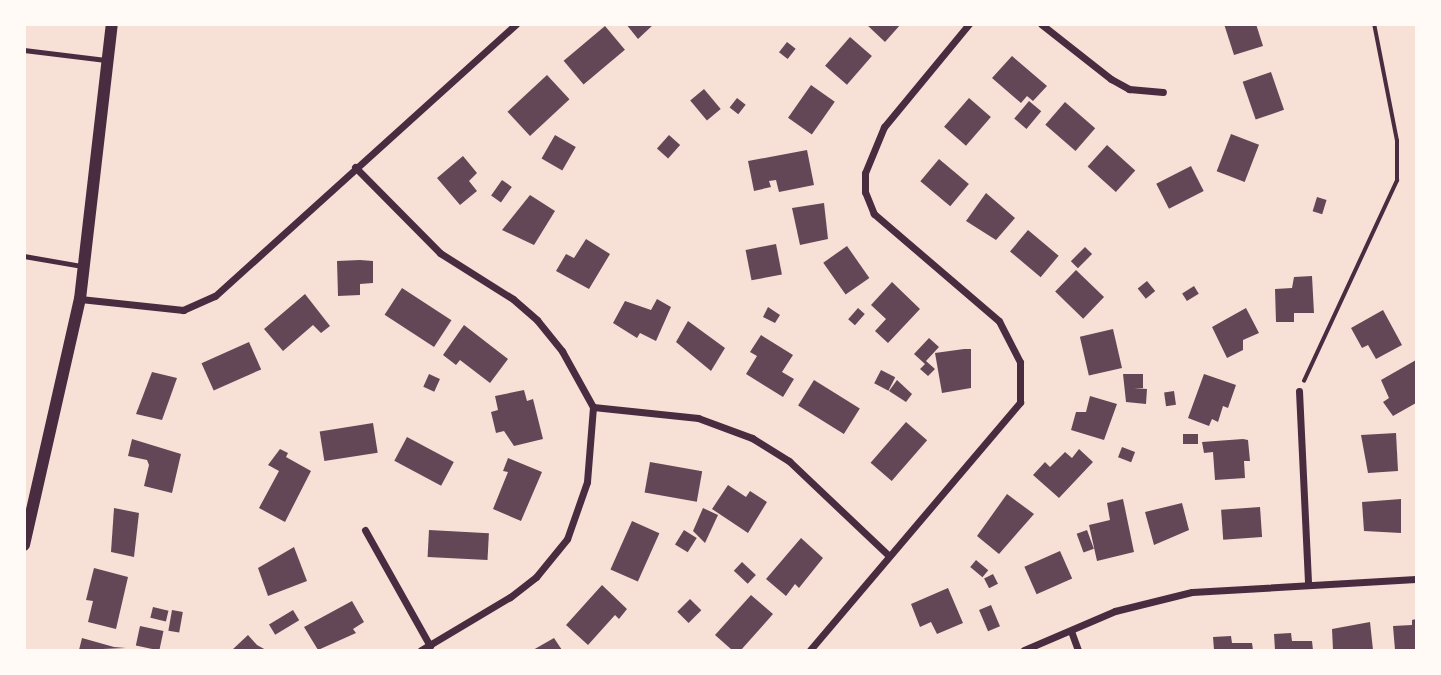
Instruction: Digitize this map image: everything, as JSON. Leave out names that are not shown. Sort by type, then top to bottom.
[{"type":"main road","points":[[24,545],[80,299],[112,24]]},
{"type":"street","points":[[80,299],[152,310],[198,306],[215,296],[516,24]]},
{"type":"street","points":[[810,650],[888,555],[975,460],[1020,402],[1020,362],[999,321],[874,214],[865,192],[872,149],[884,127],[969,24]]},
{"type":"street","points":[[1041,24],[1111,79],[1129,89],[1163,92]]},
{"type":"street","points":[[355,167],[440,253],[513,299],[537,320],[562,351],[593,407],[587,482],[567,539],[528,584],[421,650]]},
{"type":"street","points":[[1299,391],[1308,583]]},
{"type":"street","points":[[593,407],[698,418],[752,438],[789,461],[888,555]]},
{"type":"street","points":[[365,530],[430,646]]},
{"type":"street","points":[[1024,650],[1115,611],[1192,592],[1308,583],[1416,579]]},
{"type":"street","points":[[1072,631],[1078,650]]},
{"type":"lane","points":[[24,50],[109,60]]},
{"type":"lane","points":[[24,256],[85,267]]},
{"type":"path","points":[[1299,391],[1397,181],[1397,142],[1374,24]]},
{"type":"building","points":[[626,24],[654,24],[638,39]]},
{"type":"building","points":[[866,24],[901,24],[885,42]]},
{"type":"building","points":[[1224,24],[1256,24],[1263,46],[1234,55]]},
{"type":"building","points":[[605,26],[625,50],[584,84],[564,61]]},
{"type":"building","points":[[850,37],[872,56],[847,85],[825,66]]},
{"type":"building","points":[[787,42],[796,49],[788,59],[779,52]]},
{"type":"building","points":[[1012,56],[1047,86],[1033,101],[1027,96],[1021,103],[992,78]]},
{"type":"building","points":[[1271,72],[1284,110],[1256,120],[1243,82]]},
{"type":"building","points":[[547,75],[570,99],[530,136],[508,112]]},
{"type":"building","points":[[811,85],[835,102],[812,134],[788,118]]},
{"type":"building","points":[[704,89],[721,109],[707,120],[690,101]]},
{"type":"building","points":[[737,98],[746,105],[738,114],[730,107]]},
{"type":"building","points":[[969,98],[991,117],[966,146],[944,127]]},
{"type":"building","points":[[1029,101],[1041,111],[1026,129],[1014,119]]},
{"type":"building","points":[[1065,102],[1095,128],[1076,151],[1045,125]]},
{"type":"building","points":[[1231,134],[1259,145],[1245,182],[1217,171]]},
{"type":"building","points":[[555,135],[576,147],[562,170],[542,158]]},
{"type":"building","points":[[669,135],[680,145],[668,158],[657,148]]},
{"type":"building","points":[[1107,145],[1135,170],[1116,192],[1088,167]]},
{"type":"building","points":[[807,150],[814,185],[779,192],[776,180],[769,181],[771,187],[754,191],[748,161]]},
{"type":"building","points":[[463,156],[477,173],[469,181],[477,191],[460,205],[437,178]]},
{"type":"building","points":[[939,159],[969,184],[950,206],[920,181]]},
{"type":"building","points":[[1191,166],[1204,191],[1169,209],[1156,184]]},
{"type":"building","points":[[502,180],[512,187],[501,202],[491,196]]},
{"type":"building","points":[[986,193],[1015,218],[996,240],[966,221]]},
{"type":"building","points":[[530,195],[555,211],[534,245],[502,230]]},
{"type":"building","points":[[1317,197],[1327,200],[1322,214],[1313,211]]},
{"type":"building","points":[[824,203],[828,239],[800,245],[792,208]]},
{"type":"building","points":[[1028,230],[1059,256],[1041,277],[1010,251]]},
{"type":"building","points":[[586,239],[610,254],[589,289],[556,271],[566,254],[574,258]]},
{"type":"building","points":[[776,244],[782,274],[751,280],[746,250]]},
{"type":"building","points":[[847,246],[869,278],[846,295],[823,263]]},
{"type":"building","points":[[1085,247],[1092,254],[1078,268],[1071,261]]},
{"type":"building","points":[[337,261],[373,261],[373,283],[360,284],[360,295],[338,296]]},
{"type":"building","points":[[1076,270],[1104,297],[1083,319],[1055,292]]},
{"type":"building","points":[[1312,276],[1314,313],[1294,313],[1294,322],[1276,322],[1275,289],[1292,288],[1294,277]]},
{"type":"building","points":[[1147,281],[1155,291],[1146,299],[1138,289]]},
{"type":"building","points":[[892,282],[920,309],[888,343],[875,331],[886,319],[871,305]]},
{"type":"building","points":[[1194,286],[1199,294],[1187,301],[1182,293]]},
{"type":"building","points":[[402,288],[451,320],[434,347],[385,315]]},
{"type":"building","points":[[305,294],[330,326],[321,333],[313,325],[283,351],[264,329]]},
{"type":"building","points":[[657,299],[671,307],[656,341],[640,333],[637,338],[613,323],[625,301],[651,310]]},
{"type":"building","points":[[768,307],[780,315],[775,323],[763,317]]},
{"type":"building","points":[[858,308],[865,314],[855,325],[848,319]]},
{"type":"building","points":[[1246,308],[1259,333],[1243,340],[1243,350],[1227,358],[1212,327]]},
{"type":"building","points":[[1383,310],[1402,345],[1376,359],[1368,345],[1362,348],[1351,328]]},
{"type":"building","points":[[688,321],[725,348],[711,371],[676,342]]},
{"type":"building","points":[[464,325],[508,359],[490,383],[460,360],[456,365],[443,355]]},
{"type":"building","points":[[1113,329],[1122,368],[1089,376],[1080,337]]},
{"type":"building","points":[[761,335],[793,355],[782,372],[794,379],[783,397],[746,374],[757,356],[750,352]]},
{"type":"building","points":[[929,338],[939,347],[926,361],[935,369],[928,376],[920,369],[925,364],[914,354]]},
{"type":"building","points":[[249,342],[261,369],[214,391],[201,363]]},
{"type":"building","points":[[971,349],[971,388],[942,393],[935,353]]},
{"type":"building","points":[[1416,360],[1416,403],[1393,416],[1383,402],[1389,398],[1381,380]]},
{"type":"building","points":[[881,370],[895,377],[888,391],[874,383]]},
{"type":"building","points":[[152,372],[177,378],[162,420],[136,414]]},
{"type":"building","points":[[429,374],[440,379],[434,392],[423,387]]},
{"type":"building","points":[[1123,374],[1143,374],[1143,388],[1134,388],[1147,389],[1146,404],[1126,402]]},
{"type":"building","points":[[1204,374],[1236,385],[1228,408],[1223,406],[1218,422],[1212,419],[1209,426],[1188,418]]},
{"type":"building","points":[[814,380],[860,409],[844,434],[798,405]]},
{"type":"building","points":[[897,380],[912,394],[906,402],[889,391]]},
{"type":"building","points":[[524,390],[527,401],[533,399],[543,439],[514,446],[504,431],[496,433],[491,412],[498,410],[495,396]]},
{"type":"building","points":[[1174,391],[1176,405],[1166,406],[1164,392]]},
{"type":"building","points":[[1090,396],[1117,404],[1104,440],[1071,430],[1076,412],[1086,412]]},
{"type":"building","points":[[906,422],[927,440],[892,481],[871,463]]},
{"type":"building","points":[[373,423],[378,453],[324,461],[320,431]]},
{"type":"building","points":[[1396,433],[1398,471],[1368,473],[1361,435]]},
{"type":"building","points":[[1183,434],[1198,434],[1198,444],[1183,444]]},
{"type":"building","points":[[407,437],[454,462],[441,486],[394,461]]},
{"type":"building","points":[[132,439],[181,454],[172,493],[144,486],[149,465],[147,460],[128,456]]},
{"type":"building","points":[[1248,440],[1250,461],[1244,461],[1245,478],[1215,480],[1213,452],[1204,453],[1202,442]]},
{"type":"building","points":[[1122,447],[1135,452],[1131,462],[1118,457]]},
{"type":"building","points":[[280,449],[288,453],[286,457],[311,471],[285,522],[259,508],[279,471],[268,465]]},
{"type":"building","points":[[1079,449],[1093,462],[1059,498],[1033,475],[1045,462],[1050,467],[1065,452],[1072,458]]},
{"type":"building","points":[[508,458],[542,472],[521,521],[493,509],[508,472],[503,471]]},
{"type":"building","points":[[650,462],[702,471],[697,502],[645,493]]},
{"type":"building","points":[[728,485],[746,497],[750,491],[767,502],[748,533],[712,509]]},
{"type":"building","points":[[1007,494],[1034,514],[999,554],[977,536]]},
{"type":"building","points":[[1123,499],[1134,552],[1097,561],[1089,525],[1110,520],[1107,503]]},
{"type":"building","points":[[1401,499],[1401,533],[1364,531],[1362,502]]},
{"type":"building","points":[[1182,503],[1189,530],[1154,545],[1145,512]]},
{"type":"building","points":[[1260,507],[1262,537],[1223,540],[1221,510]]},
{"type":"building","points":[[114,508],[139,513],[134,557],[111,552]]},
{"type":"building","points":[[703,508],[718,515],[705,543],[693,531]]},
{"type":"building","points":[[632,521],[659,533],[638,582],[610,569]]},
{"type":"building","points":[[429,530],[489,533],[488,560],[428,557]]},
{"type":"building","points":[[684,530],[697,538],[688,552],[675,544]]},
{"type":"building","points":[[1087,530],[1094,549],[1084,553],[1077,534]]},
{"type":"building","points":[[801,538],[823,558],[799,588],[795,584],[786,596],[766,579]]},
{"type":"building","points":[[294,547],[307,581],[268,596],[258,568]]},
{"type":"building","points":[[1060,551],[1072,578],[1037,594],[1024,567]]},
{"type":"building","points":[[976,560],[988,570],[982,577],[970,567]]},
{"type":"building","points":[[742,562],[756,575],[748,584],[734,571]]},
{"type":"building","points":[[94,568],[128,577],[116,629],[88,622],[93,601],[86,600]]},
{"type":"building","points":[[993,574],[998,584],[989,588],[984,579]]},
{"type":"building","points":[[602,585],[627,609],[619,619],[615,615],[588,645],[566,625]]},
{"type":"building","points":[[948,588],[963,623],[937,634],[931,622],[920,627],[911,604]]},
{"type":"building","points":[[751,595],[773,614],[741,650],[732,650],[715,635]]},
{"type":"building","points":[[690,599],[701,610],[689,623],[677,612]]},
{"type":"building","points":[[352,601],[364,622],[353,629],[356,633],[318,650],[304,627]]},
{"type":"building","points":[[991,605],[1000,626],[988,631],[979,610]]},
{"type":"building","points":[[153,607],[169,611],[166,622],[150,618]]},
{"type":"building","points":[[172,610],[183,612],[179,633],[168,631]]},
{"type":"building","points":[[293,610],[299,620],[275,635],[269,624]]},
{"type":"building","points":[[1416,619],[1416,650],[1395,650],[1393,626],[1412,625],[1412,620]]},
{"type":"building","points":[[1370,622],[1373,650],[1333,650],[1332,629]]},
{"type":"building","points":[[140,626],[163,631],[159,650],[136,646]]},
{"type":"building","points":[[1291,633],[1292,641],[1312,641],[1313,650],[1275,650],[1274,634]]},
{"type":"building","points":[[248,635],[257,645],[266,650],[232,650]]},
{"type":"building","points":[[1231,636],[1232,643],[1252,643],[1253,650],[1214,650],[1213,637]]},
{"type":"building","points":[[82,638],[114,647],[126,648],[79,650]]},
{"type":"building","points":[[554,638],[562,650],[533,650]]}]
